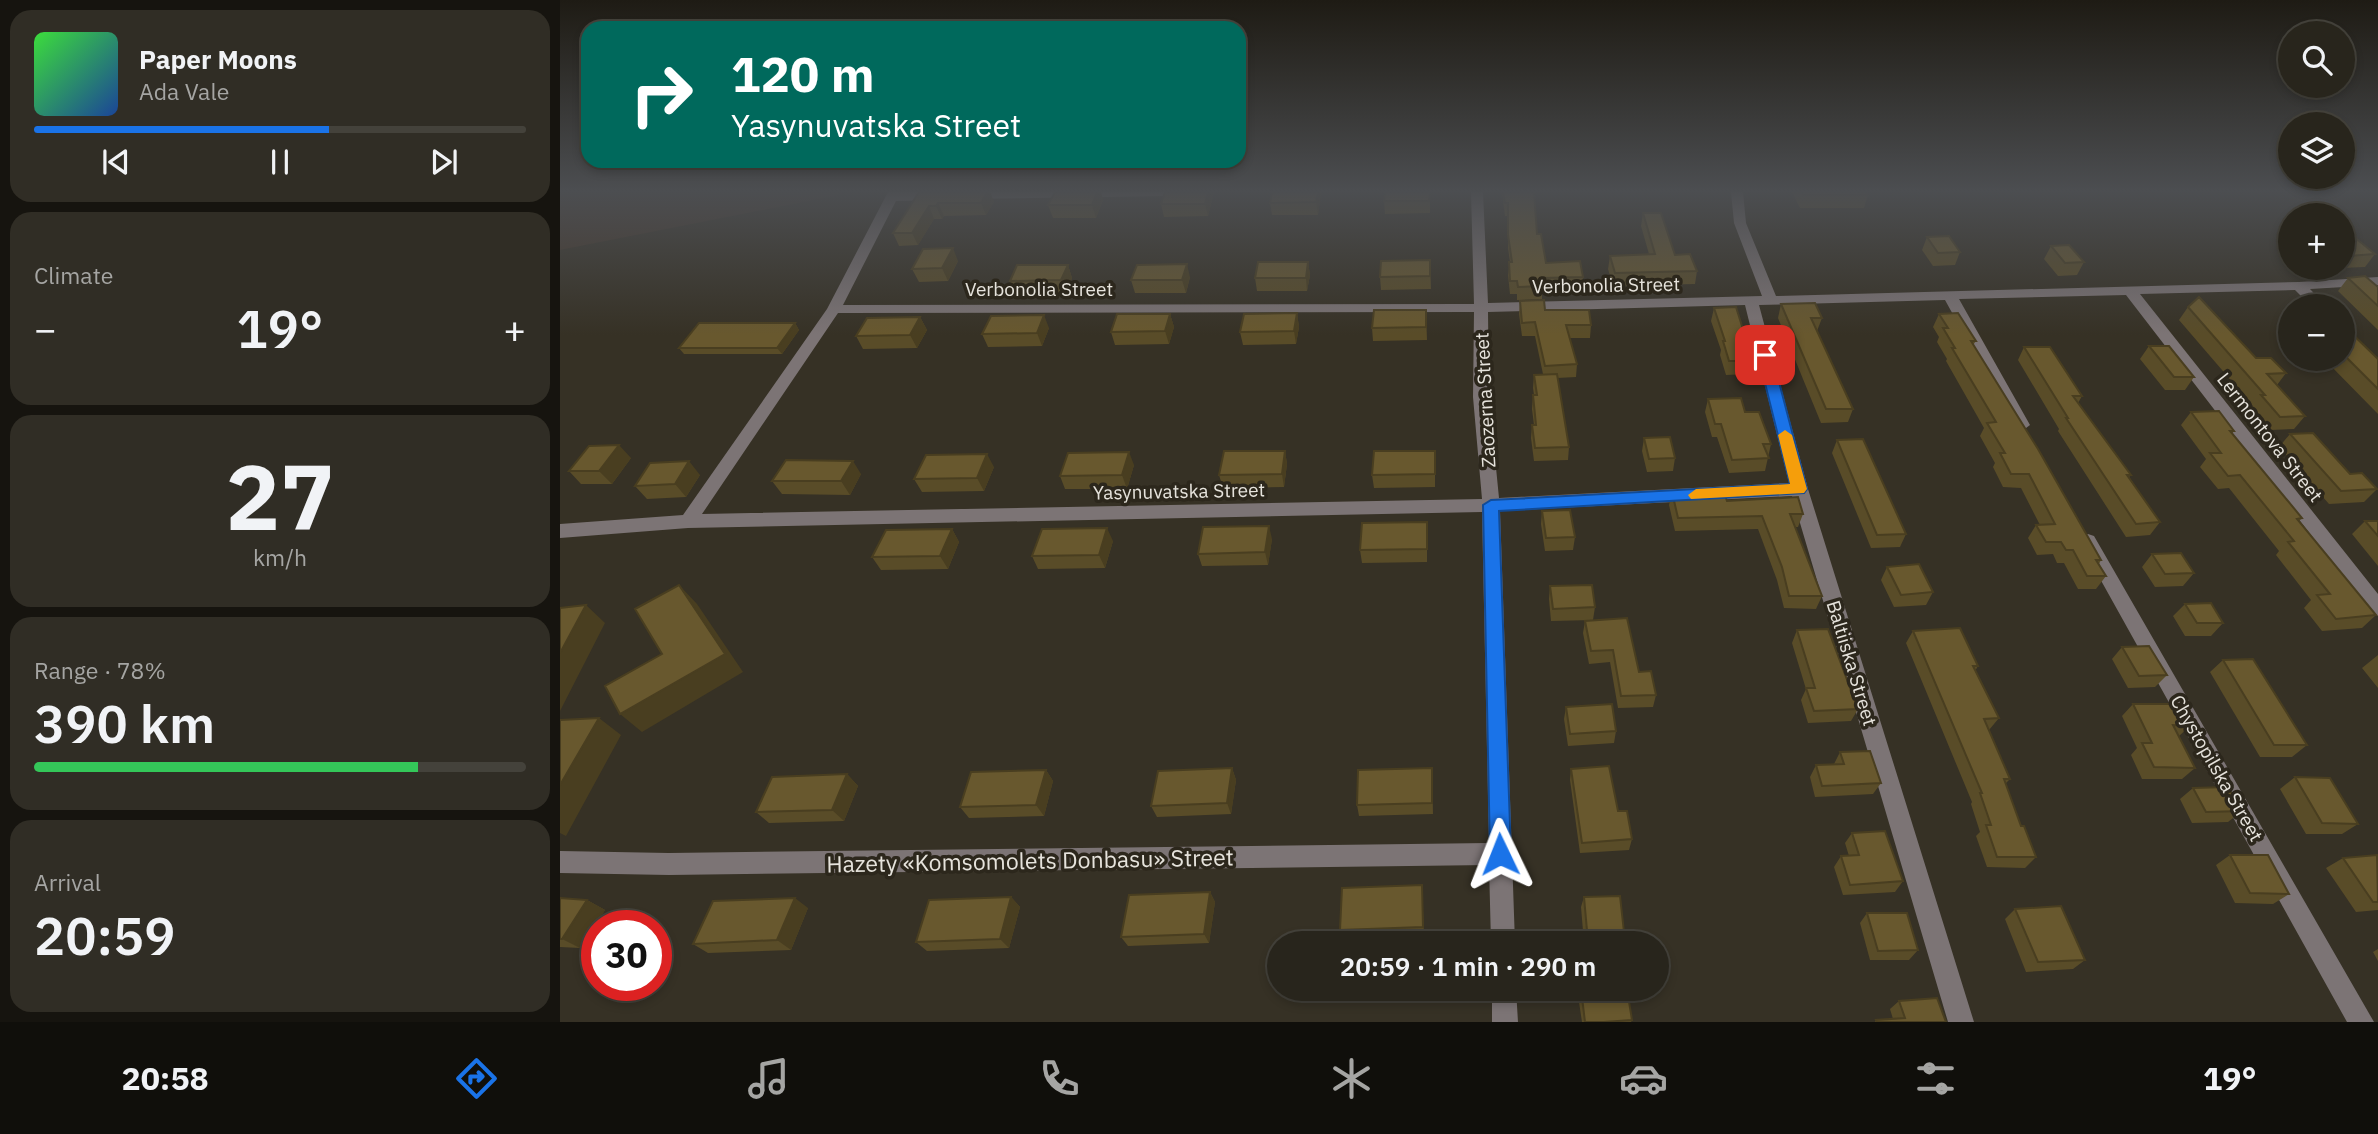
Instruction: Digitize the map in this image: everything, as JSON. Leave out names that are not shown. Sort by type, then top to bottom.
[{"type":"street","points":[[688,521],[834,309],[870,240]]},
{"type":"street","name":"Zaozerna Street","points":[[1479,240],[1480,397],[1491,505],[1503,931]]},
{"type":"street","name":"Baltiiska Street","points":[[1744,240],[1761,301],[1799,489],[1961,1022]]},
{"type":"street","name":"Verbonolia Street","points":[[834,309],[1481,307],[2130,291],[2378,281]]},
{"type":"street","points":[[2299,286],[2307,294]]},
{"type":"street","name":"Lermontova Street","points":[[2130,291],[2378,608]]},
{"type":"street","points":[[1949,295],[2031,441]]},
{"type":"street","name":"Yasynuvatska Street","points":[[560,531],[688,521],[1491,505],[1799,489]]},
{"type":"street","name":"Chystopilska Street","points":[[2079,525],[2361,1022]]},
{"type":"street","name":"Hazety «Komsomolets Donbasu» Street","points":[[560,862],[669,864],[1500,854]]},
{"type":"street","points":[[1504,1001],[1505,1022]]},
{"type":"shaded area","points":[[560,240],[612,240],[560,250]]},
{"type":"building","points":[[1509,240],[1542,240],[1546,263],[1580,261],[1583,277],[1542,278],[1542,286],[1518,287],[1517,281],[1510,281],[1509,262],[1512,262]]},
{"type":"building","points":[[1651,240],[1670,240],[1675,255],[1690,254],[1697,271],[1615,273],[1610,256],[1655,254]]},
{"type":"building","points":[[1929,240],[1952,240],[1960,252],[1938,253]]},
{"type":"building","points":[[2355,240],[2358,240],[2375,254],[2355,256]]},
{"type":"building","points":[[2069,245],[2084,262],[2065,263],[2051,246]]},
{"type":"building","points":[[953,248],[942,268],[912,269],[923,249]]},
{"type":"building","points":[[1430,260],[1430,276],[1380,277],[1381,261]]},
{"type":"building","points":[[1258,262],[1308,262],[1306,278],[1255,278]]},
{"type":"building","points":[[1187,264],[1182,280],[1131,280],[1137,265]]},
{"type":"building","points":[[1017,265],[1068,265],[1061,280],[1010,281]]},
{"type":"building","points":[[2365,276],[2378,287],[2378,306],[2350,280],[2355,280],[2355,277]]},
{"type":"building","points":[[2199,297],[2256,358],[2271,358],[2278,365],[2278,371],[2286,373],[2267,374],[2305,416],[2280,417],[2261,395],[2265,395],[2188,307]]},
{"type":"building","points":[[1544,300],[1545,310],[1589,310],[1591,325],[1566,325],[1577,364],[1545,366],[1535,322],[1522,323],[1520,301]]},
{"type":"building","points":[[1815,303],[1822,318],[1811,318],[1853,409],[1826,409],[1781,304]]},
{"type":"building","points":[[1736,307],[1753,361],[1729,361],[1714,308]]},
{"type":"building","points":[[1374,310],[1426,310],[1426,327],[1372,328]]},
{"type":"building","points":[[1297,313],[1294,331],[1240,332],[1244,314]]},
{"type":"building","points":[[1958,313],[1976,341],[1971,341],[2038,449],[2101,560],[2096,560],[2106,576],[2087,576],[2073,550],[2066,550],[2061,542],[2046,542],[2036,525],[2055,524],[2029,474],[2011,474],[2000,453],[2005,453],[1987,423],[1996,422],[1943,328],[1948,328],[1939,314]]},
{"type":"building","points":[[1117,314],[1170,314],[1165,331],[1111,332]]},
{"type":"building","points":[[1044,315],[1037,333],[982,334],[991,316]]},
{"type":"building","points":[[920,317],[910,335],[856,336],[867,318]]},
{"type":"building","points":[[699,323],[795,323],[777,348],[679,348]]},
{"type":"building","points":[[2355,337],[2378,359],[2378,389],[2355,366]]},
{"type":"building","points":[[2149,346],[2169,346],[2194,377],[2174,377]]},
{"type":"building","points":[[2024,347],[2050,347],[2082,396],[2073,396],[2131,475],[2127,475],[2160,522],[2136,524],[2066,418]]},
{"type":"building","points":[[1557,374],[1569,447],[1535,448],[1532,425],[1536,425],[1533,395],[1537,395],[1534,375]]},
{"type":"building","points":[[1741,398],[1745,412],[1759,412],[1771,444],[1763,444],[1769,458],[1732,460],[1721,424],[1715,424],[1708,399]]},
{"type":"building","points":[[2219,411],[2234,431],[2230,431],[2302,518],[2297,519],[2376,615],[2336,619],[2317,595],[2330,594],[2288,542],[2294,541],[2240,475],[2228,476],[2210,453],[2221,453],[2191,412]]},
{"type":"building","points":[[2313,433],[2350,474],[2362,473],[2377,489],[2341,491],[2290,434]]},
{"type":"building","points":[[1670,437],[1675,458],[1649,459],[1644,438]]},
{"type":"building","points":[[1863,439],[1906,534],[1877,535],[1837,440]]},
{"type":"building","points":[[619,445],[599,471],[569,471],[589,446]]},
{"type":"building","points":[[1224,451],[1285,451],[1282,474],[1219,475]]},
{"type":"building","points":[[1374,451],[1435,451],[1435,474],[1372,475]]},
{"type":"building","points":[[1129,452],[1122,475],[1060,476],[1068,453]]},
{"type":"building","points":[[987,454],[977,478],[914,479],[926,455]]},
{"type":"building","points":[[786,460],[853,461],[841,481],[772,481]]},
{"type":"building","points":[[689,461],[675,484],[635,486],[650,463]]},
{"type":"building","points":[[1723,489],[1727,501],[1798,497],[1803,514],[1790,514],[1822,596],[1789,596],[1782,567],[1762,516],[1678,518],[1672,492]]},
{"type":"building","points":[[1570,510],[1575,537],[1546,538],[1542,511]]},
{"type":"building","points":[[2365,521],[2378,521],[2378,536]]},
{"type":"building","points":[[1427,522],[1427,549],[1360,550],[1362,523]]},
{"type":"building","points":[[1269,526],[1265,552],[1198,554],[1203,527]]},
{"type":"building","points":[[1107,528],[1099,555],[1032,556],[1042,529]]},
{"type":"building","points":[[952,529],[940,556],[872,557],[886,530]]},
{"type":"building","points":[[2181,553],[2194,573],[2165,574],[2152,554]]},
{"type":"building","points":[[1919,564],[1933,592],[1901,595],[1887,567]]},
{"type":"building","points":[[679,585],[725,654],[620,714],[605,686],[662,654],[635,609]]},
{"type":"building","points":[[1592,585],[1595,607],[1553,609],[1550,586]]},
{"type":"building","points":[[2211,603],[2223,623],[2197,623],[2185,604]]},
{"type":"building","points":[[586,605],[560,653],[560,608]]},
{"type":"building","points":[[1627,618],[1639,672],[1651,671],[1656,695],[1621,696],[1613,650],[1591,651],[1585,621]]},
{"type":"building","points":[[1960,628],[1978,666],[1973,666],[1999,718],[1984,719],[2010,779],[2004,779],[2021,826],[2024,826],[2036,857],[1997,857],[1986,825],[1991,825],[1982,793],[1913,631]]},
{"type":"building","points":[[1828,629],[1858,709],[1814,711],[1806,688],[1815,688],[1797,630]]},
{"type":"building","points":[[2149,646],[2167,675],[2139,676],[2122,647]]},
{"type":"building","points":[[2253,659],[2307,745],[2274,745],[2223,660]]},
{"type":"building","points":[[1612,704],[1616,731],[1570,734],[1566,707]]},
{"type":"building","points":[[2133,704],[2179,704],[2190,726],[2173,725],[2195,768],[2154,767],[2142,743],[2152,743]]},
{"type":"building","points":[[599,718],[560,785],[560,720]]},
{"type":"building","points":[[1870,751],[1881,783],[1822,786],[1816,765],[1844,764],[1840,752]]},
{"type":"building","points":[[1609,766],[1618,811],[1627,811],[1632,839],[1582,843],[1571,769]]},
{"type":"building","points":[[1232,768],[1227,803],[1151,806],[1158,771]]},
{"type":"building","points":[[1432,768],[1432,803],[1357,805],[1358,770]]},
{"type":"building","points":[[1046,770],[1036,805],[960,807],[971,772]]},
{"type":"building","points":[[847,774],[832,810],[756,812],[772,777]]},
{"type":"building","points":[[2295,777],[2330,778],[2358,824],[2322,823]]},
{"type":"building","points":[[2228,787],[2242,811],[2206,812],[2193,788]]},
{"type":"building","points":[[1885,831],[1903,881],[1850,885],[1841,856],[1859,855],[1852,833]]},
{"type":"building","points":[[2230,855],[2268,855],[2289,894],[2250,893]]},
{"type":"building","points":[[2377,855],[2378,902],[2373,902],[2343,858]]},
{"type":"building","points":[[1422,885],[1423,927],[1340,930],[1342,888]]},
{"type":"building","points":[[1210,892],[1204,934],[1121,937],[1129,895]]},
{"type":"building","points":[[1620,896],[1624,931],[1587,931],[1584,897]]},
{"type":"building","points":[[1011,897],[1000,939],[916,942],[929,900]]},
{"type":"building","points":[[560,898],[587,900],[562,939],[560,939]]},
{"type":"building","points":[[795,898],[777,940],[693,944],[713,901]]},
{"type":"building","points":[[2061,906],[2085,960],[2038,962],[2015,909]]},
{"type":"building","points":[[1867,913],[1907,913],[1918,950],[1878,951]]},
{"type":"building","points":[[1937,998],[1946,1022],[1876,1020],[1905,1018],[1899,1001]]},
{"type":"building","points":[[1582,1001],[1629,1001],[1632,1020],[1585,1022]]},
{"type":"slow traffic","points":[[1696,495],[1799,489],[1785,435]]},
{"type":"route","points":[[1500,854],[1491,505],[1799,489],[1765,355]]}]
